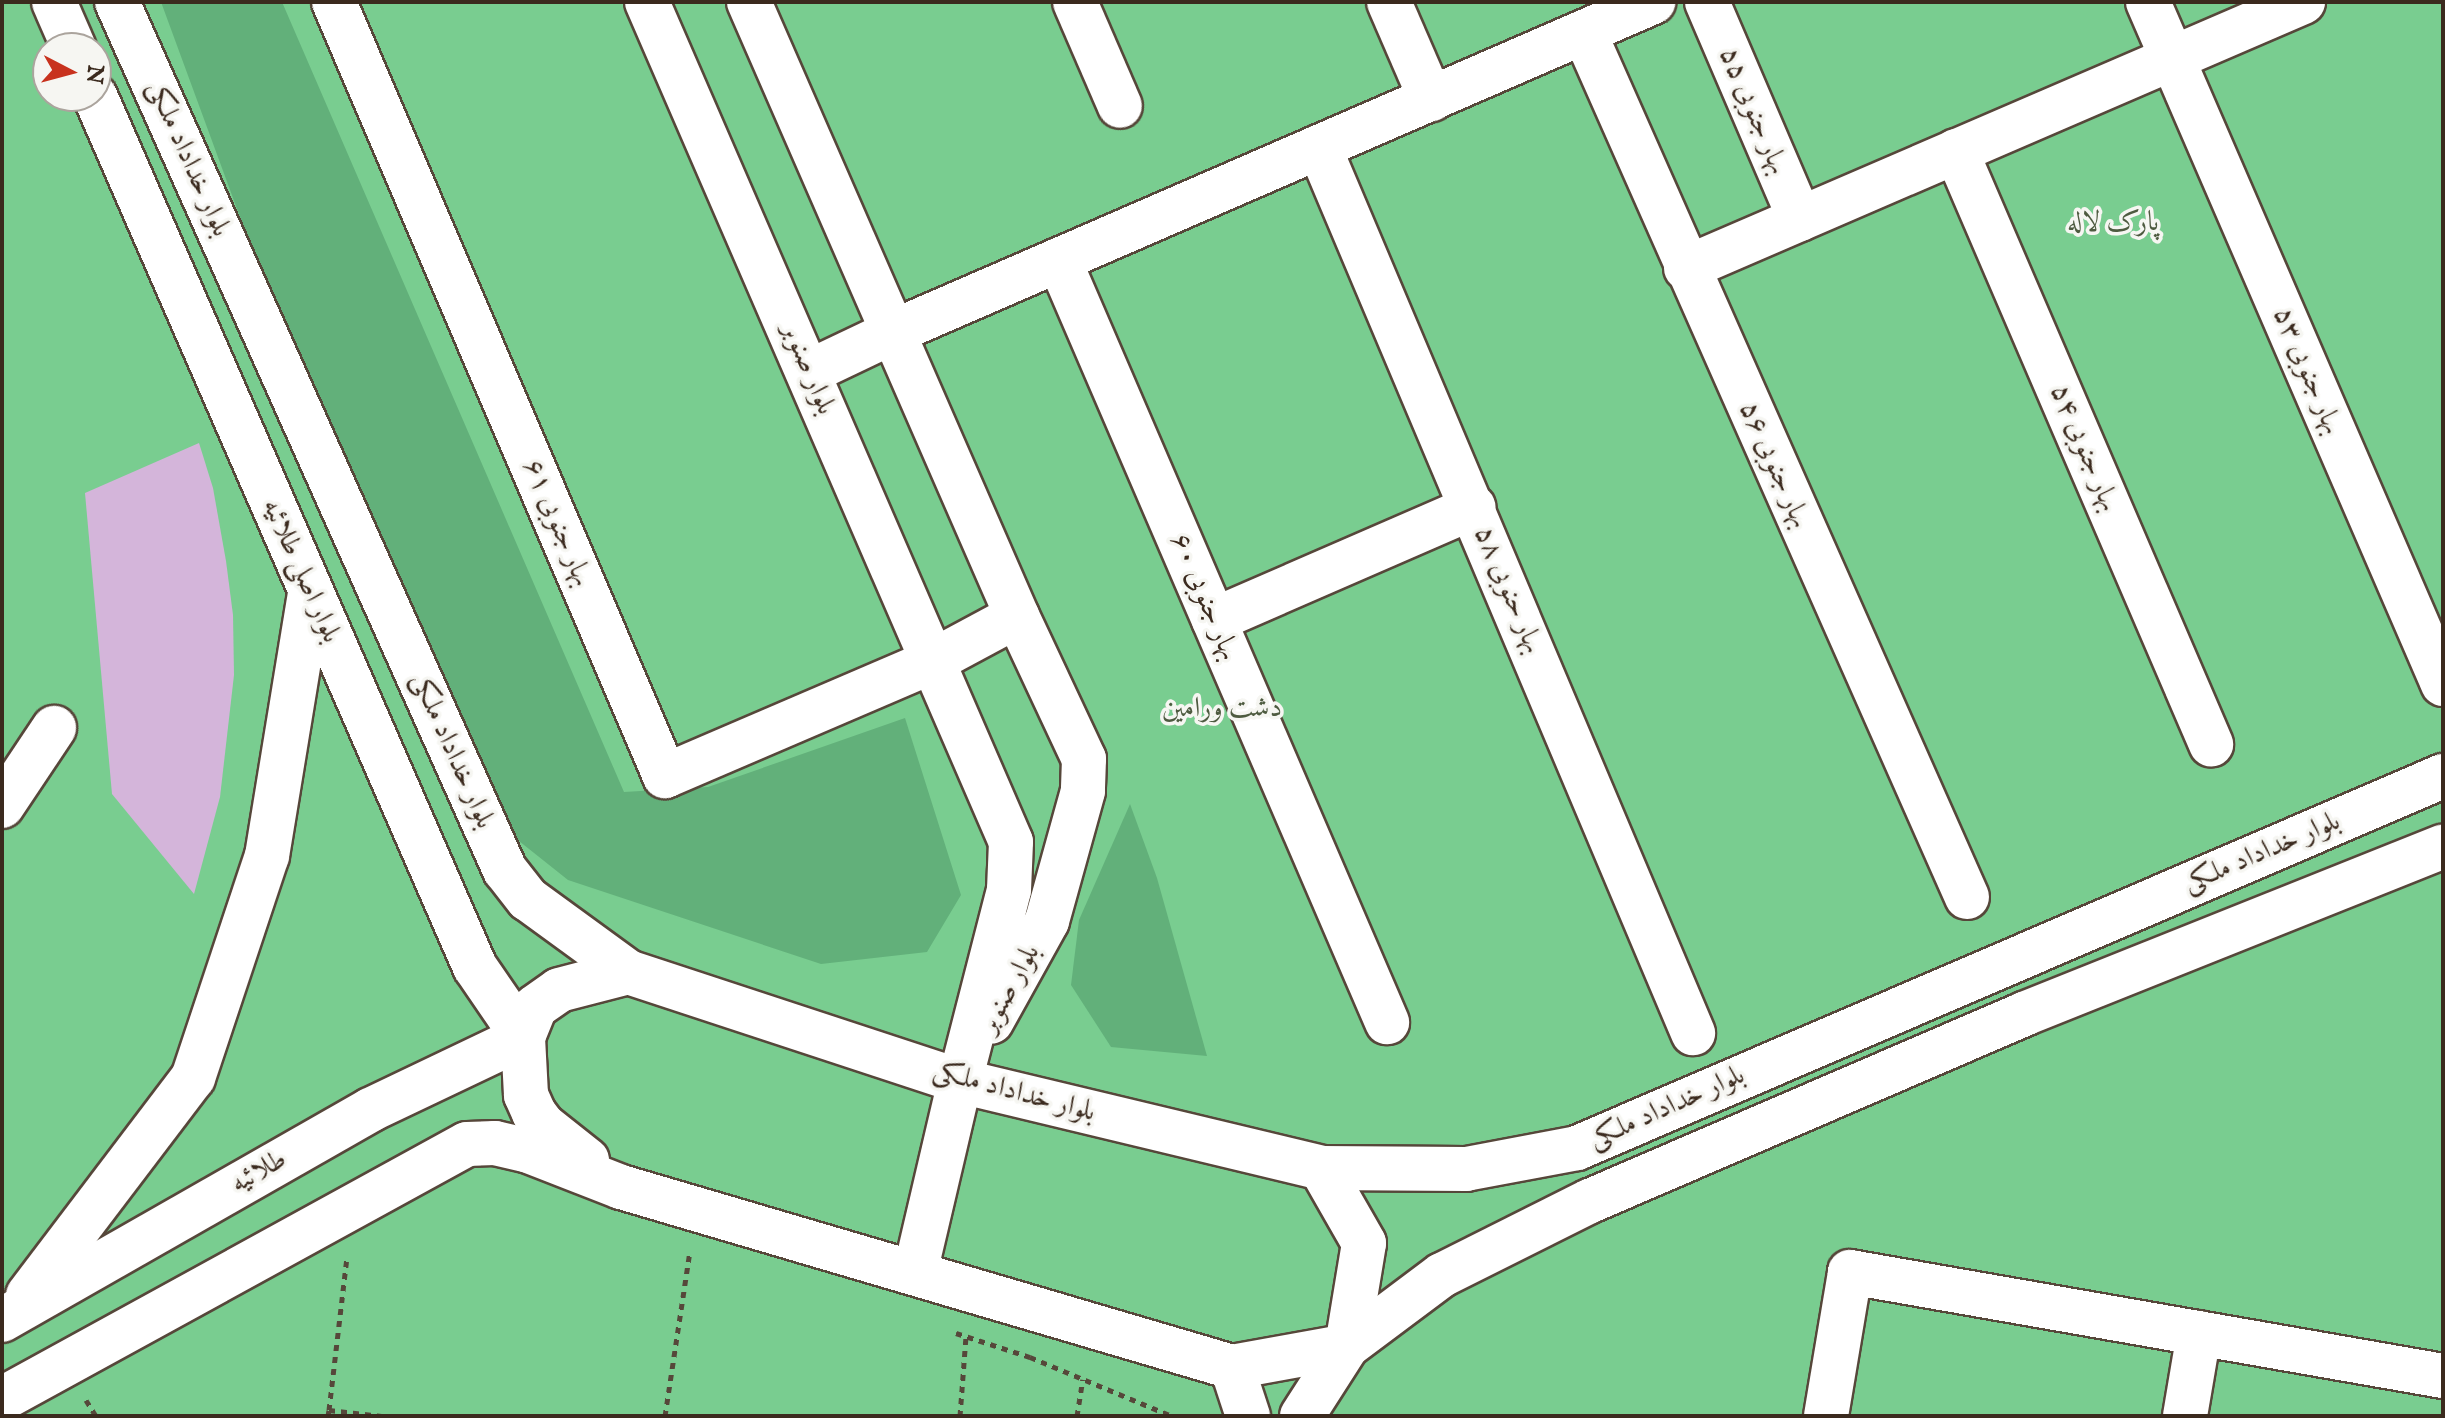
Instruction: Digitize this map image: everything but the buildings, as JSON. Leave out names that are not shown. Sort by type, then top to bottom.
[{"type":"street","points":[[54,2],[67,32]]},
{"type":"street","name":"بلوار خداداد ملکی","points":[[117,2],[505,870],[528,899],[628,972],[960,1081],[1321,1168],[1466,1169],[1577,1148],[2443,776]]},
{"type":"street","name":"بهار جنوبی ۶۱","points":[[334,2],[665,776],[933,661]]},
{"type":"street","name":"بلوار صنوبر","points":[[647,2],[1011,842],[1009,890],[960,1081]]},
{"type":"street","name":"بلوار صنوبر","points":[[749,2],[1017,616],[1084,759],[1083,791],[1047,921],[960,1081]]},
{"type":"street","points":[[1075,2],[1120,106]]},
{"type":"street","points":[[1389,2],[1431,99]]},
{"type":"street","points":[[809,372],[893,332],[1653,2]]},
{"type":"street","name":"بهار جنوبی ۵۵","points":[[1707,2],[1800,219]]},
{"type":"street","name":"بهار جنوبی ۵۳","points":[[2148,2],[2443,684]]},
{"type":"street","points":[[1686,268],[2303,2]]},
{"type":"street","name":"بهار جنوبی ۵۶","points":[[1584,32],[1967,897]]},
{"type":"street","points":[[112,94],[153,82]]},
{"type":"street","name":"بلوار اصلی طلائیه","points":[[102,112],[475,967],[523,1037]]},
{"type":"street","name":"بهار حنوبی ۵۸","points":[[1319,147],[1474,507],[1693,1033]]},
{"type":"street","name":"بهار جنوبی ۵۴","points":[[1956,151],[2211,744]]},
{"type":"street","name":"بهار جنوبی ۶۰","points":[[1059,260],[1387,1022]]},
{"type":"street","points":[[1214,620],[1474,507]]},
{"type":"street","points":[[10,1314],[193,1078],[267,856],[310,593]]},
{"type":"street","points":[[933,661],[1017,616]]},
{"type":"street","points":[[2,806],[54,728]]},
{"type":"street","name":"بلوار خداداد ملکی","points":[[2,1399],[467,1144],[495,1143],[526,1150],[621,1187],[1232,1367],[1347,1346],[1442,1275],[1590,1201],[2024,1014],[2443,846]]},
{"type":"street","points":[[621,1187],[543,1125],[534,1113],[526,1095],[523,1037],[535,1007],[559,990],[628,972]]},
{"type":"street","name":"طلائیه","points":[[10,1314],[370,1110],[523,1037]]},
{"type":"street","points":[[915,1273],[960,1081]]},
{"type":"street","points":[[1302,1416],[1347,1346],[1364,1243],[1321,1168]]},
{"type":"street","points":[[1826,1416],[1850,1272],[2443,1376]]},
{"type":"street","points":[[2185,1416],[2199,1333]]},
{"type":"street","points":[[1232,1367],[1248,1416]]},
{"type":"path","points":[[665,1416],[691,1243],[701,1247]]},
{"type":"path","points":[[348,1253],[329,1413],[382,1416]]},
{"type":"path","points":[[951,1331],[1083,1379],[1172,1416]]},
{"type":"path","points":[[960,1416],[966,1336]]},
{"type":"path","points":[[1077,1416],[1083,1379]]},
{"type":"green space","name":"دشت ورامین","points":[[2,2],[2443,2],[2443,1416],[2,1416]]},
{"type":"green space","points":[[161,2],[282,2],[624,792],[708,787],[905,718],[961,895],[927,952],[821,964],[568,880],[495,822],[280,326]]},
{"type":"green space","points":[[1130,804],[1157,878],[1207,1056],[1111,1047],[1071,985],[1079,920]]},
{"type":"park label","name":"پارک لاله","points":[[2113,223]]}]
